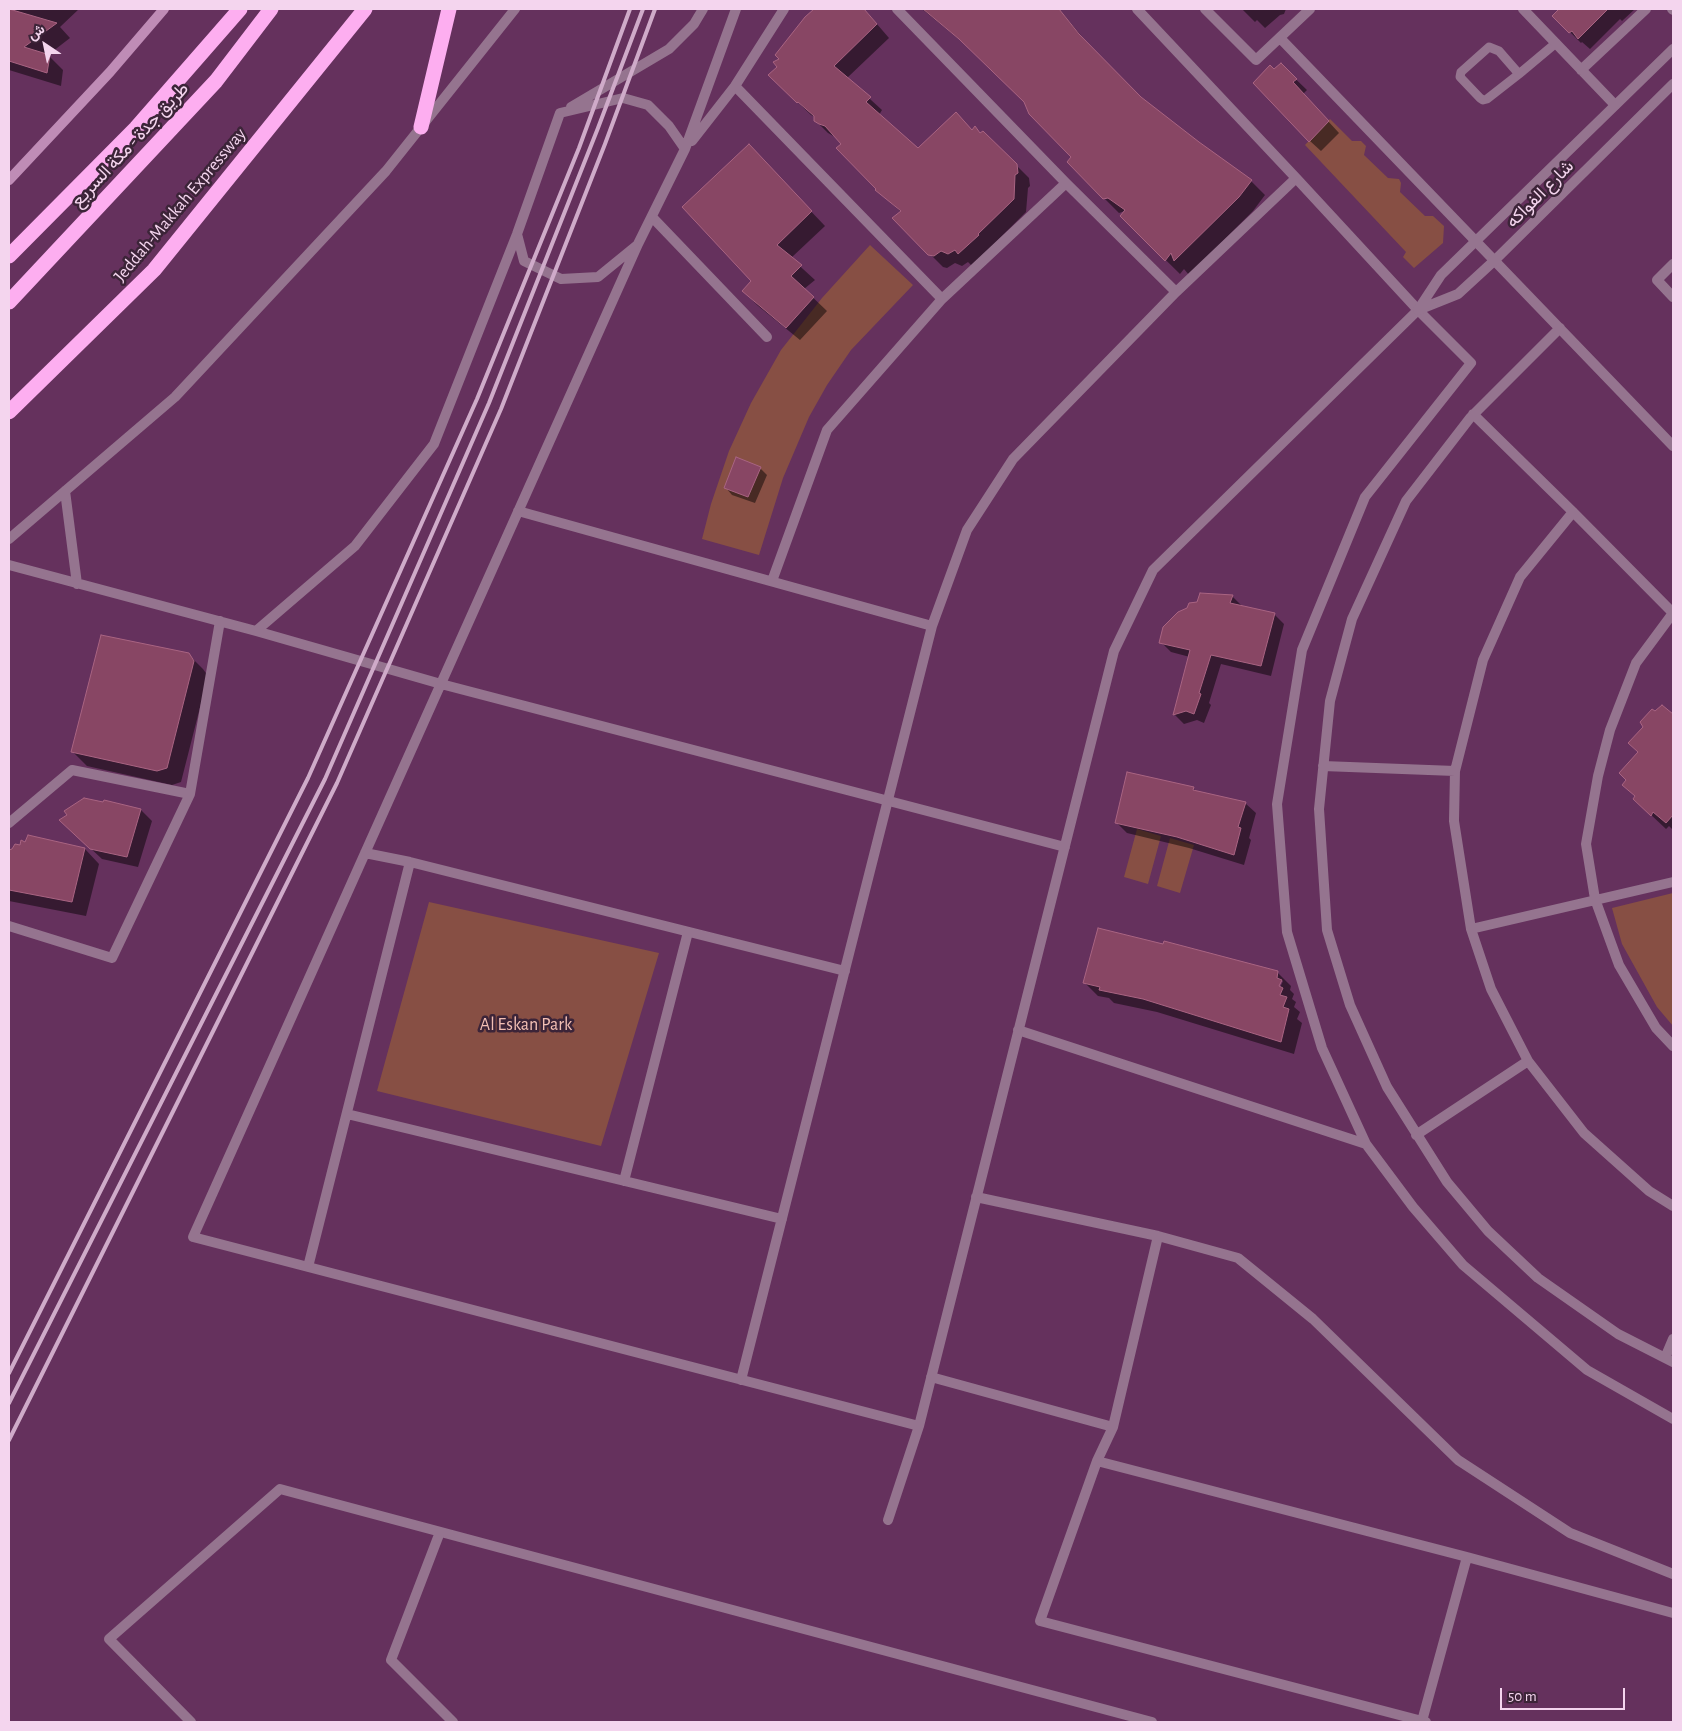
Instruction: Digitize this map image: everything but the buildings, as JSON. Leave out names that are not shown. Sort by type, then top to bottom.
[{"type":"highway","points":[[9,256],[136,128],[240,9]]},
{"type":"highway","name":"طريق جدة - مكة السريع","points":[[9,302],[216,81],[271,9]]},
{"type":"highway","name":"Jeddah-Makkah Expressway","points":[[9,412],[154,270],[365,9]]},
{"type":"highway","points":[[421,127],[449,9]]},
{"type":"main road","points":[[9,180],[110,72],[164,9]]},
{"type":"street","points":[[9,539],[175,397],[386,171],[515,9]]},
{"type":"street","points":[[256,631],[354,546],[434,444],[517,234],[560,113],[669,49],[694,24],[703,9]]},
{"type":"street","points":[[736,9],[685,149],[638,244],[193,1237],[919,1426]]},
{"type":"street","points":[[685,149],[735,86],[784,9]]},
{"type":"street","points":[[897,9],[1066,183],[1176,292]]},
{"type":"street","points":[[1137,9],[1418,310],[1471,363],[1365,497],[1302,650],[1277,804],[1287,932],[1322,1048],[1366,1144],[1413,1207],[1463,1265],[1588,1370],[1673,1419]]},
{"type":"street","points":[[1205,9],[1256,60],[1310,9]]},
{"type":"street","points":[[1523,9],[1615,105]]},
{"type":"street","points":[[1582,70],[1646,9]]},
{"type":"street","points":[[1280,38],[1673,446]]},
{"type":"street","points":[[888,1520],[919,1426],[1114,651],[1154,570],[1418,310],[1441,275],[1673,48]]},
{"type":"street","name":"شارع الفواكه","points":[[1418,310],[1458,294],[1495,260],[1673,84]]},
{"type":"street","points":[[735,86],[942,299]]},
{"type":"street","points":[[560,113],[623,98],[648,105],[669,126],[685,149]]},
{"type":"street","points":[[741,1380],[932,626],[967,530],[1013,460],[1176,292],[1296,178]]},
{"type":"street","points":[[772,581],[827,430],[942,299],[1066,183]]},
{"type":"street","points":[[652,217],[767,337]]},
{"type":"street","points":[[517,234],[524,261],[561,279],[598,277],[638,244]]},
{"type":"street","points":[[1673,264],[1657,280],[1673,297]]},
{"type":"street","points":[[1560,328],[1473,414],[1406,501],[1352,620],[1330,701],[1319,809],[1327,930],[1350,1005],[1387,1087],[1447,1182],[1488,1231],[1538,1278],[1618,1334],[1669,1360],[1673,1339]]},
{"type":"street","points":[[1473,414],[1673,613],[1636,663],[1610,730],[1598,776],[1586,844],[1595,899],[1619,965],[1656,1028],[1673,1046]]},
{"type":"street","points":[[65,491],[77,584]]},
{"type":"street","points":[[518,511],[932,626]]},
{"type":"street","points":[[1573,512],[1520,578],[1483,660],[1455,771],[1454,822],[1471,929],[1490,989],[1528,1061],[1584,1133],[1648,1191],[1673,1206]]},
{"type":"street","points":[[9,565],[256,631],[441,684],[1064,847]]},
{"type":"street","points":[[9,926],[112,958],[190,794],[220,622]]},
{"type":"street","points":[[1323,766],[1455,771]]},
{"type":"street","points":[[9,823],[72,770],[190,794]]},
{"type":"street","points":[[365,853],[410,862],[845,970]]},
{"type":"street","points":[[308,1268],[410,862]]},
{"type":"street","points":[[1471,929],[1673,882]]},
{"type":"street","points":[[624,1181],[688,932]]},
{"type":"street","points":[[1018,1030],[1366,1144]]},
{"type":"street","points":[[1416,1135],[1528,1061]]},
{"type":"street","points":[[347,1114],[782,1219]]},
{"type":"street","points":[[976,1197],[1158,1236],[1238,1258],[1312,1319],[1458,1460],[1570,1533],[1673,1574]]},
{"type":"street","points":[[1158,1236],[1113,1427],[1097,1461],[1040,1621],[1424,1722],[1467,1557]]},
{"type":"street","points":[[931,1377],[1113,1427]]},
{"type":"street","points":[[1097,1461],[1467,1557],[1673,1613]]},
{"type":"street","points":[[190,1722],[109,1639],[280,1489],[1152,1722]]},
{"type":"street","points":[[440,1532],[391,1660],[453,1722]]},
{"type":"lane","points":[[1519,74],[1499,51],[1489,47],[1461,72],[1460,77],[1483,100],[1487,99],[1519,74],[1556,43]]},
{"type":"green space","points":[[1330,119],[1352,141],[1361,141],[1366,146],[1364,155],[1388,178],[1399,179],[1401,183],[1400,192],[1425,216],[1433,216],[1444,226],[1443,243],[1414,268],[1403,257],[1406,252],[1305,145]]},
{"type":"green space","points":[[870,245],[913,285],[851,350],[827,385],[809,417],[783,478],[759,555],[702,539],[711,504],[729,451],[751,403],[781,350],[822,298]]},
{"type":"green space","points":[[1137,829],[1161,836],[1148,884],[1124,877]]},
{"type":"green space","points":[[1170,838],[1194,845],[1180,893],[1157,886]]},
{"type":"green space","points":[[1673,893],[1673,1026],[1657,1007],[1622,944],[1612,908]]},
{"type":"green space","name":"Al Eskan Park","points":[[429,902],[659,953],[601,1146],[377,1091]]},
{"type":"railway","points":[[9,1373],[308,778],[477,399],[579,148],[630,9]]},
{"type":"railway","points":[[9,1403],[325,779],[489,403],[643,9]]},
{"type":"railway","points":[[9,1440],[337,783],[501,409],[605,144],[655,9]]}]
